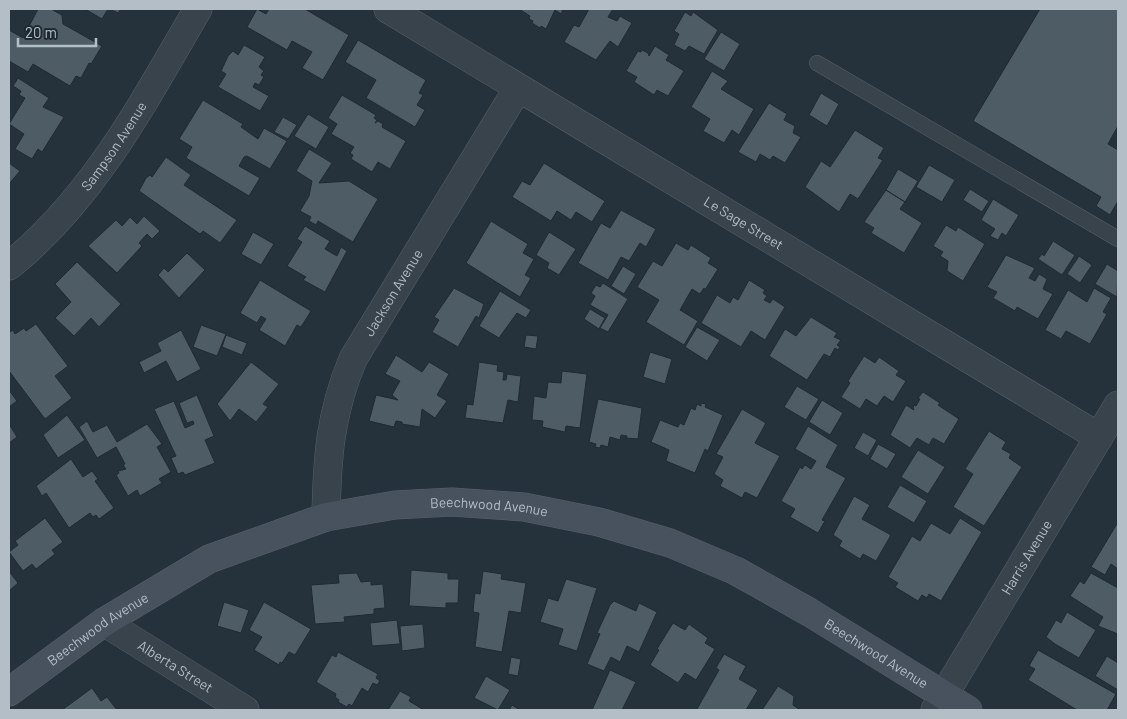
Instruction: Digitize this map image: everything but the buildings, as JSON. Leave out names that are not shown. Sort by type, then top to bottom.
[{"type":"street","name":"Sampson Avenue","points":[[9,266],[55,223],[94,178],[131,125],[198,9]]},
{"type":"street","name":"Le Sage Street","points":[[388,9],[1099,437]]},
{"type":"street","name":"Jackson Avenue","points":[[326,517],[327,456],[341,388],[353,359],[518,88]]},
{"type":"street","name":"Harris Avenue","points":[[939,703],[1118,406]]},
{"type":"street","name":"Beechwood Avenue","points":[[9,692],[104,622],[210,559],[326,517],[395,505],[452,502],[524,507],[599,522],[670,543],[736,571],[809,612],[939,703],[968,710]]},
{"type":"street","name":"Alberta Street","points":[[104,622],[245,710]]},
{"type":"lane","points":[[817,63],[1118,238]]}]
